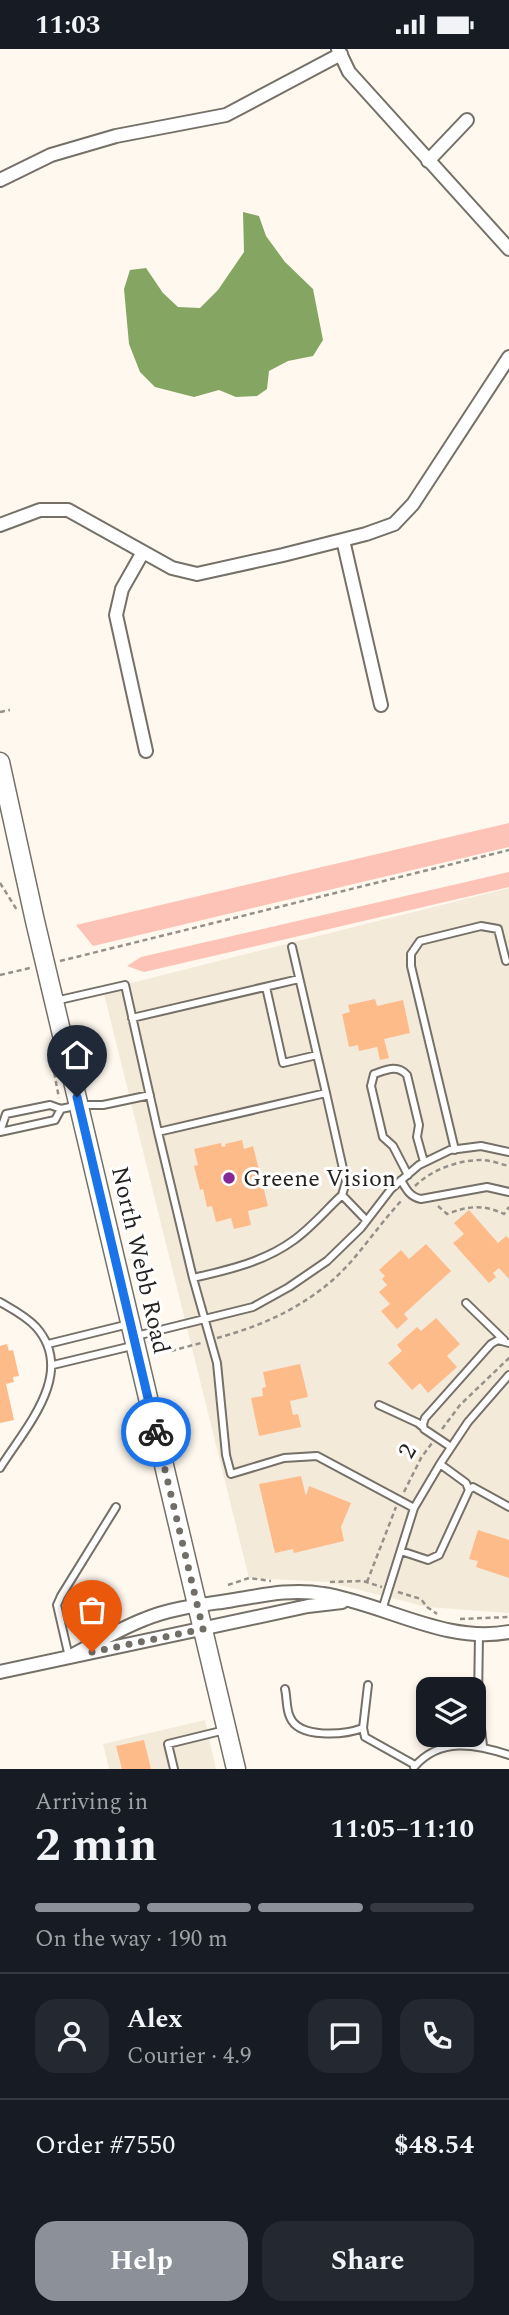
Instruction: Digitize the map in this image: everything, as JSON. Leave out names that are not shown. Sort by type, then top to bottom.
[{"type":"main road","name":"North Webb Road","points":[[0,762],[236,1769]]},
{"type":"street","points":[[0,180],[51,155],[116,136],[226,115],[340,51],[349,72],[509,249]]},
{"type":"street","points":[[428,161],[467,120]]},
{"type":"street","points":[[0,525],[40,510],[68,510],[172,568],[197,574],[343,540],[394,524],[413,503],[509,358]]},
{"type":"street","points":[[343,540],[381,705]]},
{"type":"street","points":[[143,552],[122,589],[116,615],[146,751]]},
{"type":"street","points":[[69,1657],[147,1618],[198,1605],[251,1596],[300,1592],[323,1594],[453,1631],[479,1635],[509,1632]]},
{"type":"street","points":[[0,1672],[307,1606],[349,1601]]},
{"type":"lane","points":[[455,1150],[411,966],[411,954],[419,941],[481,926],[498,929],[506,961]]},
{"type":"lane","points":[[193,1278],[238,1267],[283,1246],[312,1224],[342,1195],[346,1182],[292,947]]},
{"type":"lane","points":[[132,1018],[299,979]]},
{"type":"lane","points":[[55,1001],[125,985],[193,1278],[217,1363],[226,1455],[231,1474],[284,1458],[317,1456],[414,1508]]},
{"type":"lane","points":[[266,986],[283,1063],[317,1055]]},
{"type":"lane","points":[[408,1175],[393,1146],[383,1137],[371,1086],[374,1074],[395,1067],[407,1075],[419,1125],[417,1137],[424,1162]]},
{"type":"lane","points":[[158,1132],[326,1093]]},
{"type":"lane","points":[[0,1132],[6,1114],[50,1105],[61,1109],[79,1105],[103,1105],[150,1095]]},
{"type":"lane","points":[[0,1132],[55,1120],[61,1109]]},
{"type":"lane","points":[[48,1344],[133,1335],[253,1307],[327,1261],[391,1189],[424,1162],[455,1150],[481,1146],[509,1152]]},
{"type":"lane","points":[[401,1180],[409,1193],[416,1198],[487,1187],[509,1192]]},
{"type":"lane","points":[[342,1195],[366,1220]]},
{"type":"lane","points":[[0,1302],[28,1319],[37,1328],[48,1344],[53,1365],[46,1397],[0,1468]]},
{"type":"lane","points":[[466,1303],[507,1342]]},
{"type":"lane","points":[[53,1365],[133,1335]]},
{"type":"lane","points":[[424,1429],[425,1418],[491,1344],[498,1340],[507,1342]]},
{"type":"lane","points":[[382,1611],[414,1508],[439,1464],[468,1422],[509,1375]]},
{"type":"lane","points":[[379,1405],[418,1423],[451,1447]]},
{"type":"lane","points":[[439,1464],[466,1483],[469,1490]]},
{"type":"lane","points":[[401,1551],[428,1560],[439,1555],[469,1490],[473,1487],[509,1507]]},
{"type":"lane","points":[[69,1657],[57,1605],[116,1507]]},
{"type":"lane","points":[[478,1677],[479,1635]]},
{"type":"lane","points":[[368,1685],[363,1728],[365,1737],[414,1767],[428,1754],[443,1747]]},
{"type":"lane","points":[[285,1689],[290,1718],[300,1729],[328,1734],[363,1728]]},
{"type":"lane","points":[[174,1769],[168,1744],[226,1730]]},
{"type":"lane","points":[[486,1747],[509,1755]]},
{"type":"path","points":[[0,712],[10,710]]},
{"type":"path","points":[[65,959],[509,850]]},
{"type":"path","points":[[0,975],[32,967]]},
{"type":"path","points":[[421,1181],[447,1214],[465,1207],[478,1206],[492,1208],[504,1214],[509,1207]]},
{"type":"path","name":"2","points":[[367,1582],[421,1458],[460,1405],[509,1358]]},
{"type":"shaded area","points":[[243,212],[259,216],[266,236],[285,262],[313,289],[323,340],[313,356],[288,361],[269,371],[267,389],[257,396],[236,397],[219,390],[194,397],[155,387],[140,372],[129,344],[124,289],[130,270],[146,268],[163,293],[178,307],[200,308],[218,290],[244,252]]},
{"type":"shaded area","points":[[509,823],[509,847],[93,946],[76,925]]},
{"type":"shaded area","points":[[509,872],[509,887],[144,972],[127,966],[141,957]]},
{"type":"shaded area","points":[[509,888],[509,1613],[427,1607],[328,1582],[249,1578],[103,990]]},
{"type":"shaded area","points":[[205,1720],[216,1769],[109,1769],[103,1744]]},
{"type":"building","points":[[375,999],[377,1006],[403,1000],[410,1033],[384,1039],[389,1058],[380,1060],[377,1047],[359,1051],[358,1045],[349,1047],[342,1014],[350,1012],[348,1005]]},
{"type":"building","name":"Greene Vision","points":[[242,1140],[244,1149],[253,1146],[268,1206],[248,1211],[251,1225],[234,1229],[231,1218],[216,1222],[212,1206],[207,1207],[194,1166],[198,1165],[194,1149],[221,1143],[222,1147]]},
{"type":"building","points":[[469,1210],[498,1243],[506,1236],[509,1239],[509,1279],[499,1268],[493,1273],[496,1277],[489,1283],[453,1243],[464,1234],[454,1223]]},
{"type":"building","points":[[426,1244],[451,1271],[404,1314],[408,1319],[397,1329],[381,1311],[390,1304],[379,1292],[387,1285],[382,1279],[385,1276],[379,1270],[401,1250],[409,1259]]},
{"type":"building","points":[[436,1318],[460,1344],[447,1356],[457,1367],[428,1393],[420,1383],[412,1390],[388,1363],[402,1351],[397,1345],[417,1327],[421,1331]]},
{"type":"building","points":[[7,1344],[9,1351],[13,1350],[19,1376],[13,1377],[14,1382],[6,1384],[14,1420],[0,1423],[0,1346]]},
{"type":"building","points":[[300,1364],[308,1397],[290,1401],[293,1415],[298,1414],[301,1427],[259,1436],[251,1398],[263,1396],[262,1388],[266,1387],[263,1372]]},
{"type":"building","points":[[301,1476],[306,1496],[309,1486],[351,1503],[341,1527],[344,1541],[294,1553],[293,1549],[275,1553],[259,1484]]},
{"type":"building","points":[[478,1530],[509,1540],[509,1578],[476,1567],[478,1561],[469,1559]]},
{"type":"building","points":[[144,1740],[151,1769],[122,1769],[116,1746]]},
{"type":"way so far","points":[[92,1652],[203,1629],[156,1432]]},
{"type":"place","name":"Greene Vision","points":[[229,1178]]},
{"type":"route","points":[[77,1097],[156,1432]]}]
